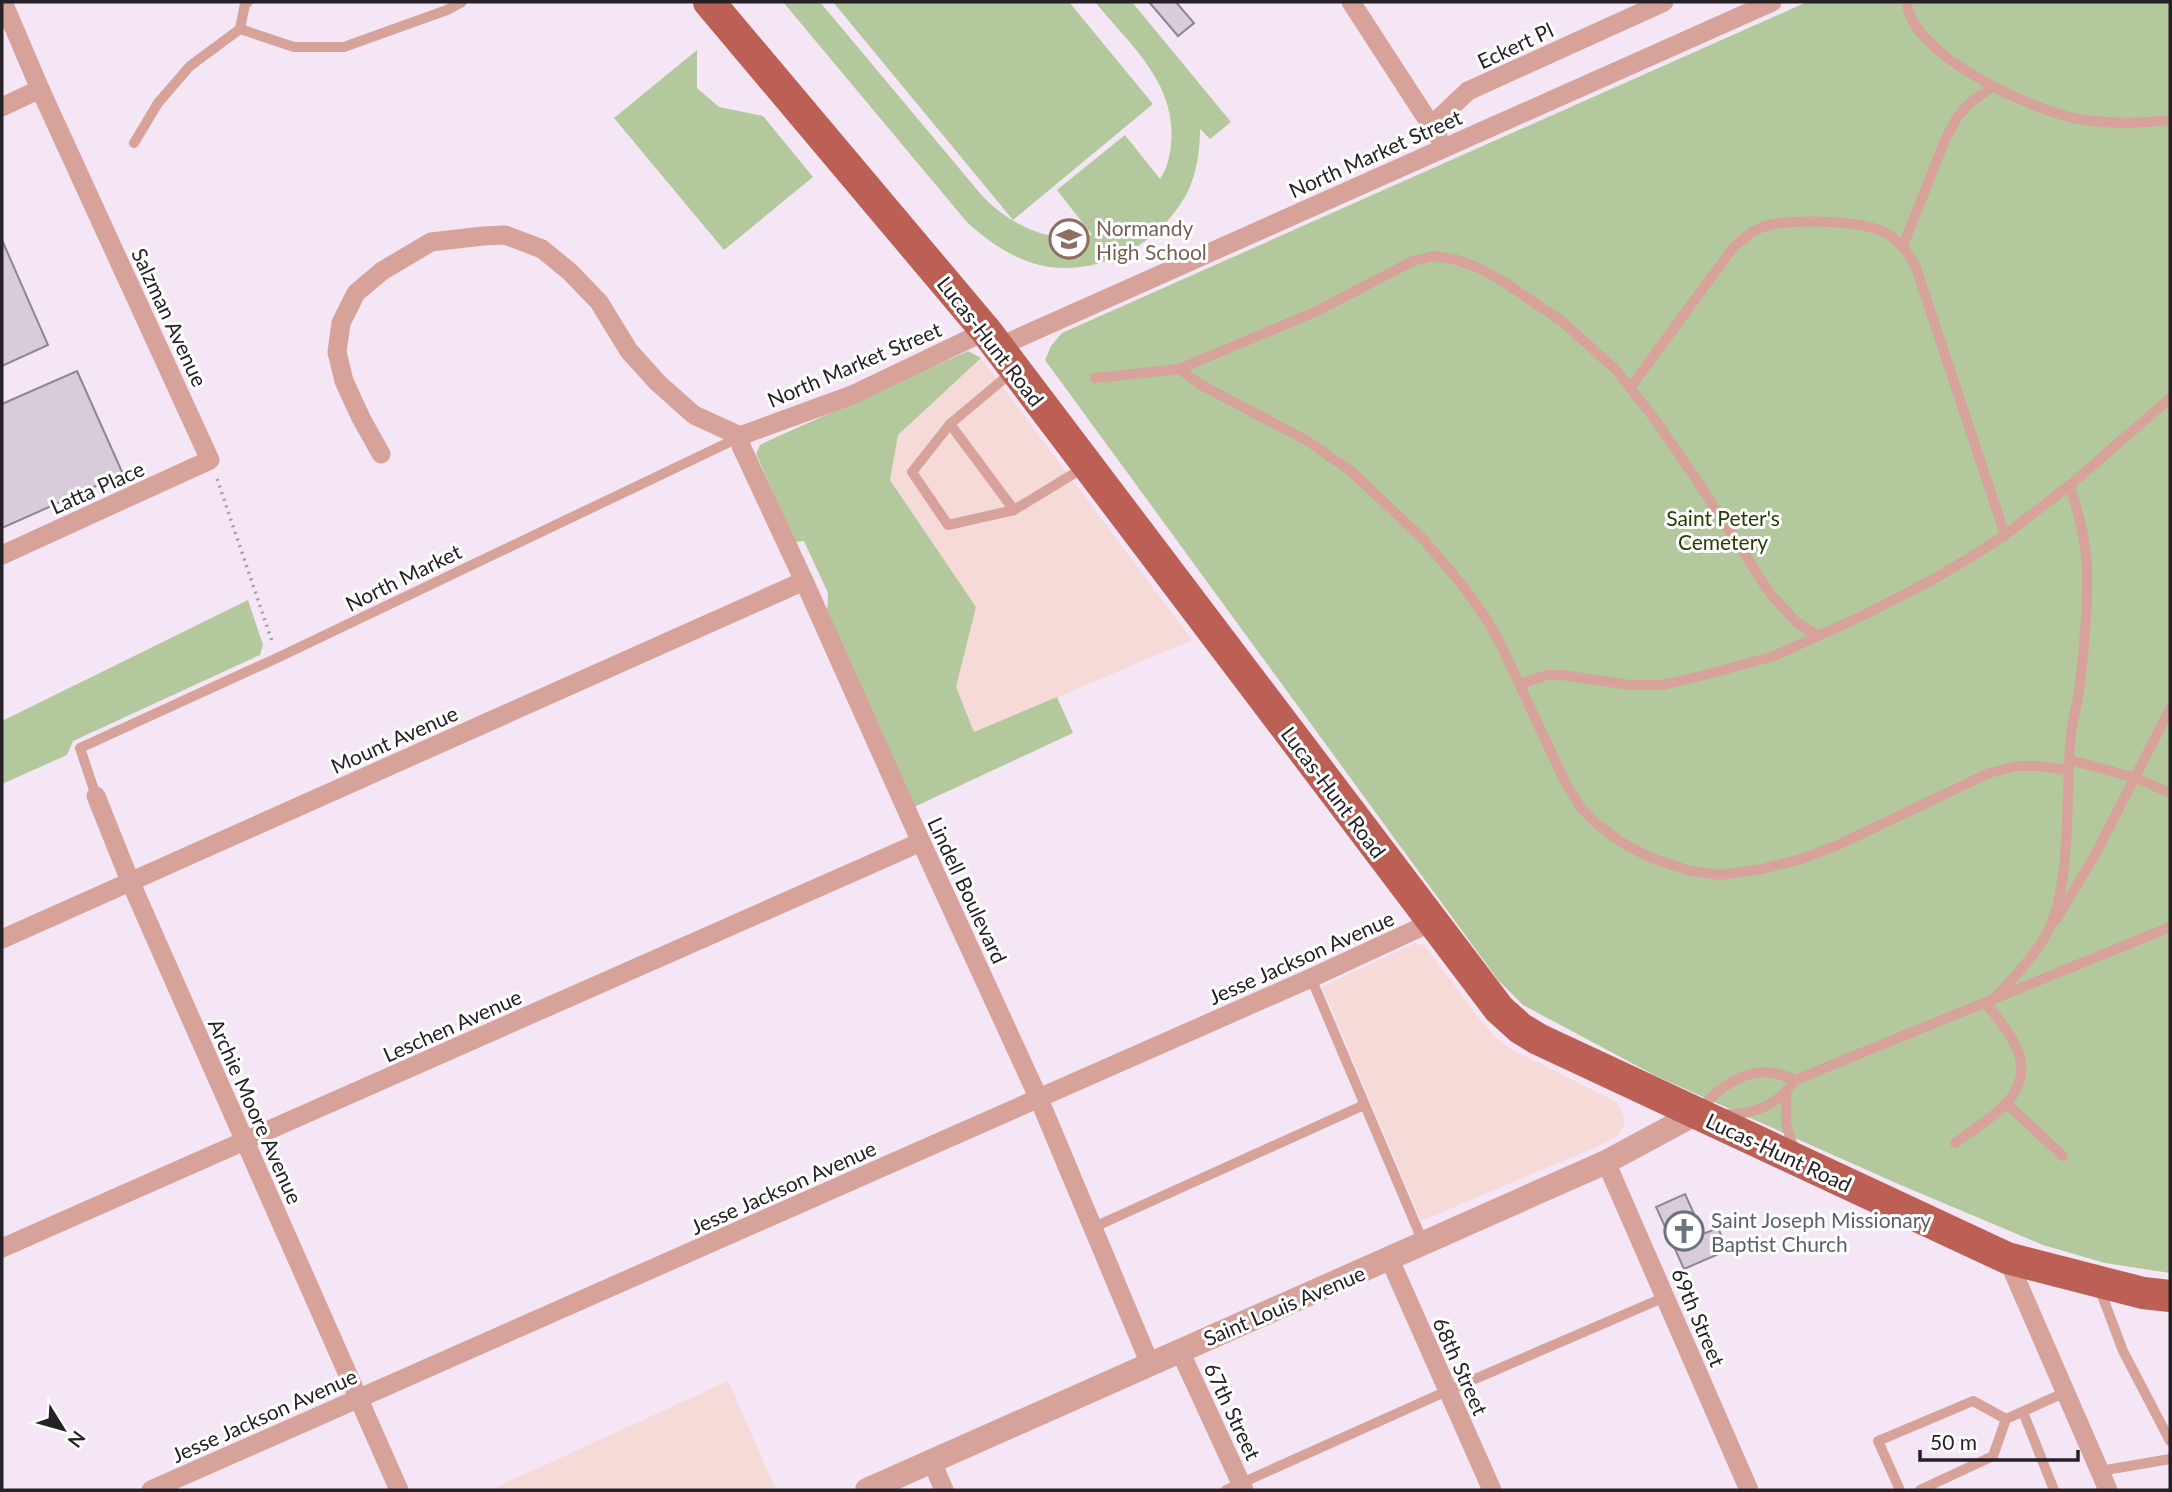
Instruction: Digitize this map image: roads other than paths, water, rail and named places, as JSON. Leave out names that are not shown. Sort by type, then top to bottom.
[{"type":"main road","name":"Lucas-Hunt Road","points":[[709,2],[999,349],[1490,999],[1520,1028],[1538,1039],[2007,1258],[2144,1293],[2170,1296]]},
{"type":"street","name":"Salzman Avenue","points":[[3,2],[40,89],[211,460]]},
{"type":"street","points":[[1351,2],[1445,146]]},
{"type":"street","name":"North Market Street","points":[[740,436],[852,395],[999,349],[1445,146],[1772,2]]},
{"type":"street","name":"Eckert Pl","points":[[1432,125],[1468,91],[1651,4]]},
{"type":"street","points":[[2,107],[40,89]]},
{"type":"street","points":[[381,454],[344,381],[337,352],[341,323],[356,293],[382,271],[431,242],[483,236],[505,235],[542,249],[570,272],[599,302],[629,351],[659,383],[694,415],[740,436]]},
{"type":"street","name":"Lindell Boulevard","points":[[740,436],[741,446],[1039,1098],[1150,1364]]},
{"type":"street","name":"Latta Place","points":[[2,555],[211,460]]},
{"type":"street","name":"Mount Avenue","points":[[2,939],[804,581]]},
{"type":"street","name":"Archie Moore Avenue","points":[[96,796],[130,881],[399,1490]]},
{"type":"street","name":"Leschen Avenue","points":[[2,1248],[921,842]]},
{"type":"street","name":"Jesse Jackson Avenue","points":[[151,1490],[1311,978],[1432,922]]},
{"type":"street","name":"Saint Louis Avenue","points":[[867,1490],[1606,1162],[1697,1113]]},
{"type":"street","name":"69th Street","points":[[1606,1162],[1749,1490]]},
{"type":"street","points":[[2007,1258],[2108,1490]]},
{"type":"street","name":"68th Street","points":[[1390,1259],[1492,1490]]},
{"type":"street","name":"67th Street","points":[[1180,1351],[1237,1488]]},
{"type":"street","points":[[932,1462],[944,1490]]},
{"type":"lane","points":[[134,143],[158,103],[190,66],[240,29],[245,4],[248,2]]},
{"type":"lane","points":[[240,29],[294,47],[344,47],[462,2]]},
{"type":"lane","points":[[1907,2],[1909,15],[1919,31],[1957,64],[1992,87],[2043,109],[2075,118],[2113,124],[2170,120]]},
{"type":"lane","points":[[1903,246],[1945,140],[1958,116],[1971,102],[1992,87]]},
{"type":"lane","points":[[1630,388],[1731,248],[1747,235],[1763,227],[1787,223],[1821,221],[1871,226],[1888,234],[1903,246],[1915,265],[2005,535]]},
{"type":"lane","points":[[1095,378],[1179,369],[1315,313],[1413,261],[1434,256],[1457,260],[1504,282],[1563,323],[1616,370],[1696,479],[1769,592],[1796,622],[1818,636]]},
{"type":"lane","points":[[999,349],[950,424],[912,472],[948,525],[1014,510],[1087,466]]},
{"type":"lane","points":[[1179,369],[1203,386],[1307,440],[1352,472],[1424,540],[1463,586],[1487,620],[1564,782],[1581,808],[1621,842],[1651,858],[1690,872],[1720,875],[1762,869],[1801,859],[1838,845],[1989,773],[2018,766],[2069,765],[2136,778],[2170,793]]},
{"type":"lane","points":[[1519,684],[1546,675],[1562,675],[1630,685],[1662,685],[1774,656],[1934,579],[2005,535],[2070,485],[2170,398]]},
{"type":"lane","points":[[950,424],[1014,510]]},
{"type":"lane","name":"North Market","points":[[80,748],[277,658],[740,436]]},
{"type":"lane","points":[[2047,933],[2058,903],[2063,867],[2069,765],[2087,614],[2087,568],[2083,531],[2070,485]]},
{"type":"lane","points":[[1989,1001],[2011,981],[2070,900],[2170,709]]},
{"type":"lane","name":"Archie Moore Avenue","points":[[80,748],[96,796]]},
{"type":"lane","points":[[1697,1113],[1732,1115],[1757,1110],[1786,1093],[1795,1080],[2170,926]]},
{"type":"lane","points":[[1311,978],[1424,1244]]},
{"type":"lane","points":[[1955,1143],[2006,1103],[2019,1088],[2023,1070],[2014,1042],[1989,1001]]},
{"type":"lane","points":[[1697,1113],[1714,1093],[1737,1079],[1759,1072],[1774,1073],[1795,1080]]},
{"type":"lane","points":[[1786,1093],[1786,1124],[1792,1144],[1805,1164]]},
{"type":"lane","points":[[2006,1103],[2063,1156]]},
{"type":"lane","points":[[1092,1228],[1364,1105]]},
{"type":"lane","points":[[2097,1282],[2123,1351],[2170,1441]]},
{"type":"lane","points":[[1237,1488],[1447,1391],[1665,1297]]},
{"type":"lane","points":[[1920,1490],[1993,1456],[2006,1419],[2066,1392]]},
{"type":"lane","points":[[1900,1490],[1878,1441],[1973,1401],[2006,1419]]},
{"type":"lane","points":[[2023,1412],[2054,1490]]},
{"type":"lane","points":[[2100,1471],[2170,1459]]},
{"type":"place","name":"Normandy High School","points":[[1069,239]]},
{"type":"place","name":"Saint Joseph Missionary Baptist Church","points":[[1684,1231]]},
{"type":"park label","name":"Saint Peter's Cemetery","points":[[1723,529]]}]
